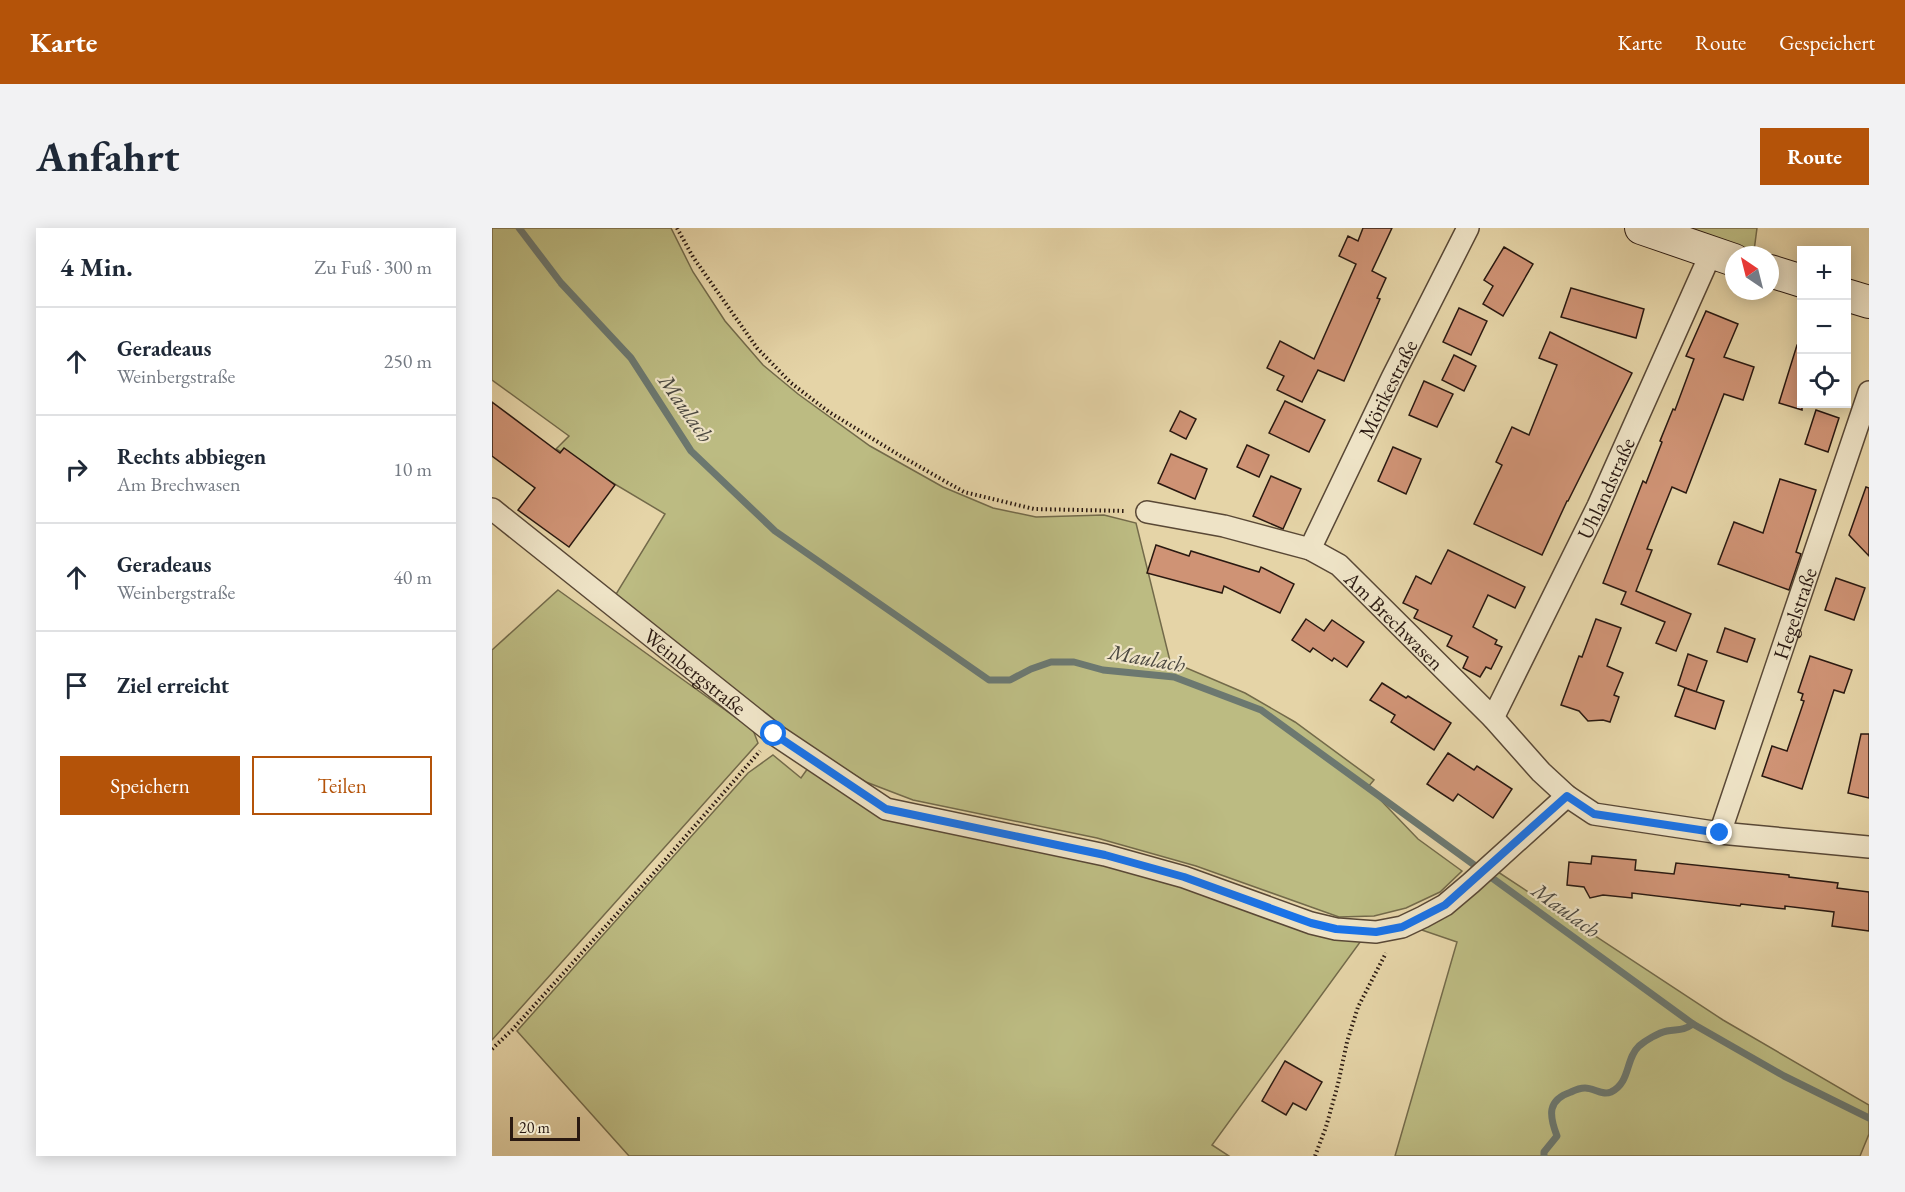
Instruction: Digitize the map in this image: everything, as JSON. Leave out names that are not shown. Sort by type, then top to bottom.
[{"type":"main road","points":[[1641,228],[1723,256]]},
{"type":"main road","points":[[1779,274],[1797,279]]},
{"type":"main road","points":[[1851,297],[1869,302]]},
{"type":"street","name":"Mörikestraße","points":[[1310,549],[1397,368],[1468,228]]},
{"type":"street","name":"Uhlandstraße","points":[[1493,718],[1723,256]]},
{"type":"street","name":"Hegelstraße","points":[[1720,833],[1869,392]]},
{"type":"street","name":"Weinbergstraße","points":[[492,509],[774,734],[886,809],[1105,855],[1184,877],[1311,923],[1336,929],[1376,932],[1402,927],[1445,905],[1567,796]]},
{"type":"street","name":"Am Brechwasen","points":[[1147,512],[1224,526],[1310,549],[1339,565],[1493,718],[1541,772],[1567,796],[1594,814],[1720,833]]},
{"type":"street","points":[[1720,833],[1869,847]]},
{"type":"path","points":[[677,228],[693,257],[757,348],[791,383],[829,412],[899,455],[964,492],[1034,509],[1147,512]]},
{"type":"path","points":[[492,1049],[512,1030],[653,874],[774,734]]},
{"type":"path","points":[[1315,1156],[1335,1095],[1358,1007],[1376,969],[1402,927]]},
{"type":"shaded area","points":[[492,228],[671,228],[693,272],[725,321],[763,365],[798,394],[870,446],[943,487],[993,508],[1036,517],[1104,515],[1136,523],[1170,661],[1245,693],[1295,722],[1374,780],[1368,787],[1418,839],[1462,871],[1440,892],[1406,908],[1374,916],[1339,917],[1196,866],[1097,838],[913,800],[866,782],[755,713],[613,599],[665,514],[556,449],[569,436],[492,380]]},
{"type":"shaded area","points":[[1685,228],[1757,228],[1755,246],[1739,246]]},
{"type":"shaded area","points":[[558,590],[753,730],[758,743],[492,1040],[492,650]]},
{"type":"shaded area","points":[[773,755],[801,778],[808,768],[889,813],[1071,855],[1366,934],[1212,1145],[1229,1156],[629,1156],[517,1031],[748,773]]},
{"type":"shaded area","points":[[1492,868],[1723,1020],[1869,1105],[1869,1134],[1860,1156],[1395,1156],[1457,942],[1413,927]]},
{"type":"building","points":[[1363,228],[1392,228],[1372,271],[1386,278],[1377,298],[1380,299],[1344,381],[1318,370],[1302,402],[1277,390],[1284,376],[1267,368],[1280,341],[1314,359],[1356,264],[1339,256],[1348,236],[1358,241]]},
{"type":"building","points":[[1504,247],[1533,264],[1503,316],[1483,304],[1493,286],[1484,280]]},
{"type":"building","points":[[1571,288],[1644,309],[1636,338],[1561,317]]},
{"type":"building","points":[[1459,308],[1487,321],[1471,355],[1443,342]]},
{"type":"building","points":[[1706,311],[1738,324],[1724,357],[1754,367],[1743,400],[1724,394],[1686,493],[1672,487],[1647,549],[1652,550],[1636,591],[1691,614],[1676,651],[1656,643],[1665,622],[1621,604],[1626,592],[1603,583],[1643,481],[1646,483],[1662,442],[1660,441],[1673,409],[1675,410],[1694,359],[1686,356]]},
{"type":"building","points":[[1550,332],[1632,373],[1542,555],[1474,524],[1502,465],[1496,462],[1512,427],[1529,435],[1557,365],[1539,358]]},
{"type":"building","points":[[1797,345],[1797,408],[1802,408],[1802,410],[1779,403]]},
{"type":"building","points":[[1454,355],[1476,366],[1464,391],[1442,380]]},
{"type":"building","points":[[1424,381],[1453,394],[1437,427],[1409,415]]},
{"type":"building","points":[[1285,401],[1325,420],[1309,452],[1269,433]]},
{"type":"building","points":[[492,402],[560,453],[564,448],[615,485],[569,547],[518,510],[535,488],[492,456]]},
{"type":"building","points":[[1816,410],[1839,418],[1828,452],[1805,444]]},
{"type":"building","points":[[1180,411],[1196,419],[1186,439],[1170,431]]},
{"type":"building","points":[[1247,445],[1269,455],[1259,477],[1237,467]]},
{"type":"building","points":[[1393,447],[1421,459],[1406,494],[1378,481]]},
{"type":"building","points":[[1171,454],[1207,469],[1195,499],[1158,483]]},
{"type":"building","points":[[1271,476],[1301,489],[1283,529],[1253,516]]},
{"type":"building","points":[[1780,479],[1816,490],[1796,552],[1801,554],[1789,590],[1718,564],[1734,522],[1763,533]]},
{"type":"building","points":[[1866,487],[1869,488],[1869,556],[1849,535]]},
{"type":"building","points":[[1156,545],[1189,556],[1191,551],[1259,572],[1261,567],[1294,584],[1280,613],[1224,586],[1222,593],[1147,573]]},
{"type":"building","points":[[1448,550],[1525,587],[1515,608],[1488,595],[1473,627],[1497,640],[1495,644],[1502,647],[1491,669],[1486,667],[1480,677],[1463,668],[1468,657],[1447,646],[1452,636],[1414,618],[1418,610],[1403,603],[1416,576],[1431,584]]},
{"type":"building","points":[[1836,578],[1865,588],[1854,620],[1825,610]]},
{"type":"building","points":[[1306,619],[1324,631],[1332,620],[1364,642],[1347,667],[1334,658],[1332,661],[1313,648],[1310,652],[1292,640]]},
{"type":"building","points":[[1596,619],[1621,628],[1607,666],[1623,673],[1614,695],[1619,697],[1610,722],[1588,721],[1579,711],[1561,705]]},
{"type":"building","points":[[1725,628],[1755,639],[1747,662],[1717,652]]},
{"type":"building","points":[[1688,654],[1707,661],[1696,692],[1678,685]]},
{"type":"building","points":[[1810,656],[1852,670],[1844,693],[1834,690],[1802,789],[1762,776],[1772,746],[1787,751],[1804,701],[1801,700],[1803,694],[1798,692]]},
{"type":"building","points":[[1382,683],[1451,723],[1434,750],[1391,722],[1395,715],[1370,700]]},
{"type":"building","points":[[1685,688],[1724,701],[1715,729],[1675,716]]},
{"type":"building","points":[[1861,734],[1869,734],[1869,798],[1848,793]]},
{"type":"building","points":[[1448,753],[1474,770],[1477,766],[1512,789],[1493,818],[1458,794],[1453,801],[1427,784]]},
{"type":"building","points":[[1592,856],[1636,860],[1635,870],[1674,874],[1676,863],[1789,875],[1789,877],[1838,883],[1837,888],[1869,892],[1869,931],[1832,926],[1834,912],[1785,906],[1785,909],[1741,904],[1740,906],[1632,893],[1632,898],[1603,895],[1590,898],[1584,887],[1567,885],[1569,862],[1591,864]]},
{"type":"building","points":[[1285,1061],[1322,1082],[1306,1110],[1293,1103],[1286,1115],[1262,1101]]},
{"type":"waterway","name":"Maulach","points":[[519,228],[561,283],[631,358],[691,451],[775,531],[989,680],[1010,680],[1051,662],[1074,662],[1103,670],[1174,677],[1261,710],[1693,1024],[1784,1076],[1869,1118]]},
{"type":"waterway","points":[[1544,1156],[1544,1152],[1557,1136],[1552,1121],[1552,1109],[1558,1099],[1583,1088],[1604,1093],[1611,1092],[1622,1082],[1639,1046],[1660,1033],[1683,1029],[1693,1024]]},
{"type":"route","points":[[774,734],[886,809],[1105,855],[1184,877],[1311,923],[1336,929],[1376,932],[1402,927],[1445,905],[1567,796],[1594,814],[1720,833]]}]
